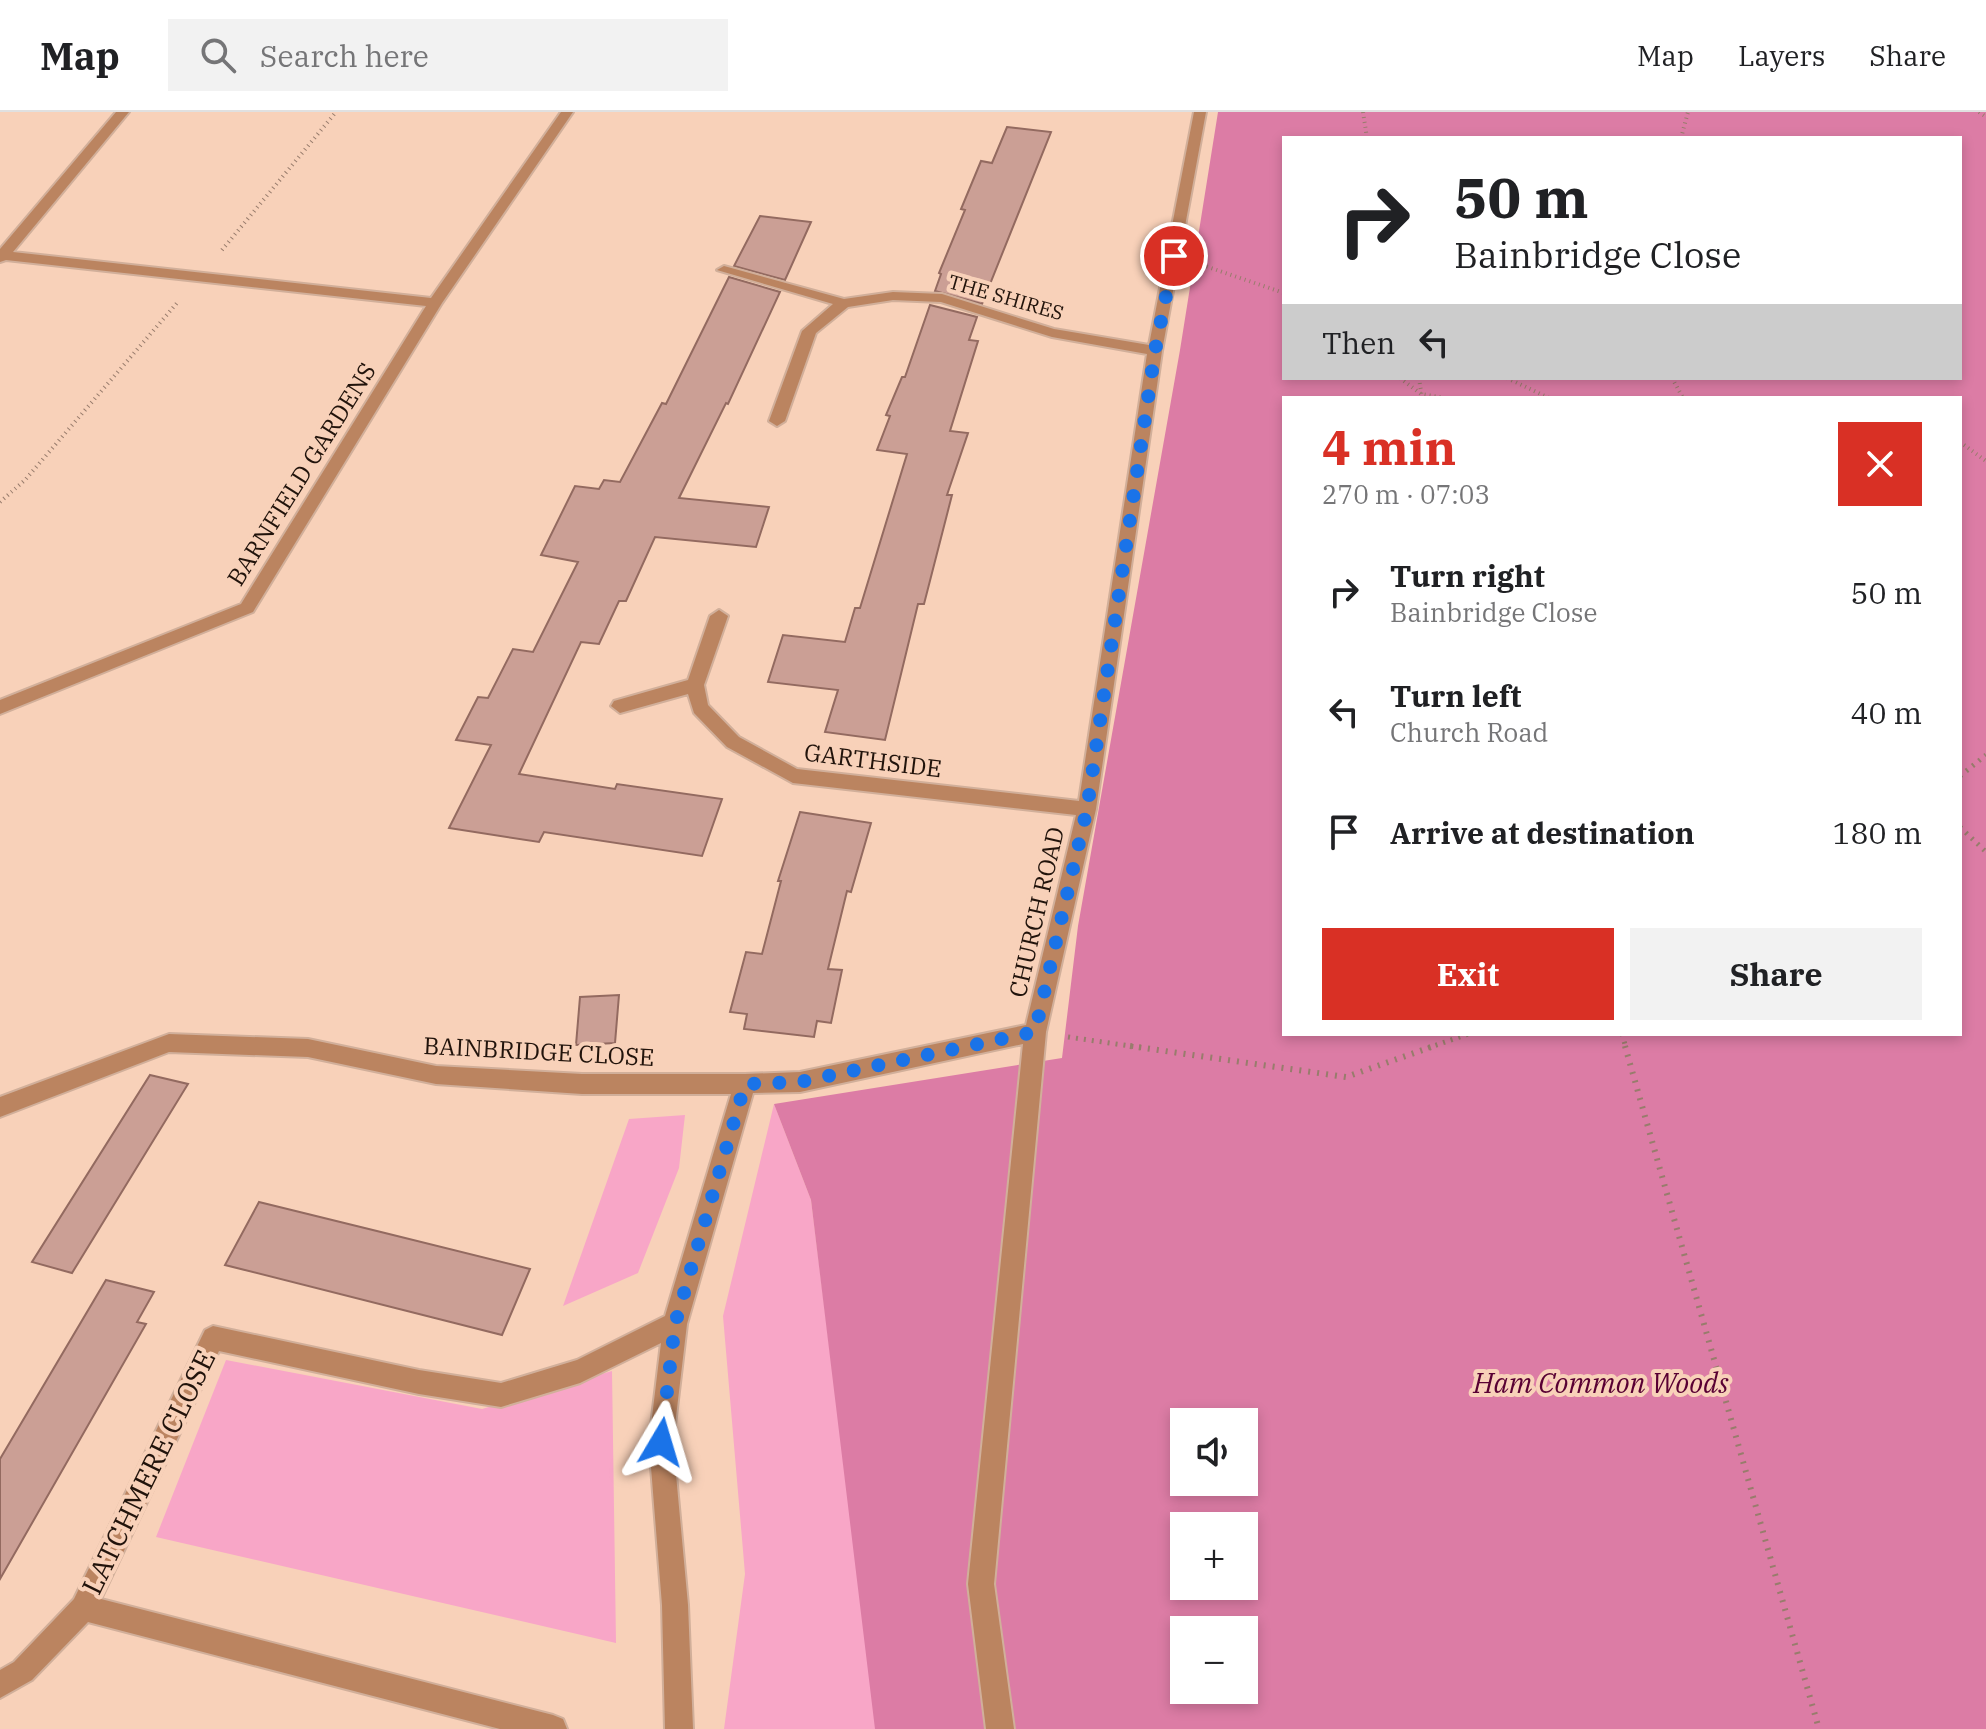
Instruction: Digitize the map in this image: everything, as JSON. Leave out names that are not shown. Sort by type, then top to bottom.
[{"type":"street","points":[[2,257],[123,112]]},
{"type":"street","name":"BARNFIELD GARDENS","points":[[0,707],[247,608],[435,303],[567,112]]},
{"type":"street","name":"CHURCH ROAD","points":[[1000,1729],[981,1584],[1035,1032],[1087,809],[1155,351],[1200,112]]},
{"type":"street","points":[[2,257],[435,303]]},
{"type":"street","name":"THE SHIRES","points":[[724,270],[844,303],[893,296],[942,298],[1052,333],[1155,351]]},
{"type":"street","points":[[777,421],[809,331],[844,303]]},
{"type":"street","points":[[620,706],[695,685],[719,616]]},
{"type":"street","name":"GARTHSIDE","points":[[695,685],[700,708],[733,742],[793,776],[1087,809]]},
{"type":"street","name":"BAINBRIDGE CLOSE","points":[[0,1107],[169,1043],[308,1048],[436,1075],[582,1084],[745,1084],[800,1082],[1035,1032]]},
{"type":"street","points":[[679,1729],[675,1605],[661,1442],[675,1324],[745,1084]]},
{"type":"street","name":"LATCHMERE CLOSE","points":[[0,1685],[23,1671],[83,1608],[213,1338],[419,1382],[501,1395],[580,1371],[675,1324]]},
{"type":"street","name":"LATCHMERE CLOSE","points":[[83,1608],[553,1729]]},
{"type":"path","points":[[1363,112],[1367,136]]},
{"type":"path","points":[[1682,136],[1688,112]]},
{"type":"path","points":[[1979,112],[1986,117]]},
{"type":"path","points":[[1174,256],[1282,292]]},
{"type":"path","points":[[1402,380],[1422,396]]},
{"type":"path","points":[[1511,380],[1545,396]]},
{"type":"path","points":[[1962,443],[1986,461]]},
{"type":"path","points":[[0,502],[25,480]]},
{"type":"path","points":[[1962,774],[1986,755]]},
{"type":"path","points":[[1962,829],[1986,852]]},
{"type":"path","points":[[1035,1032],[1346,1077],[1462,1036]]},
{"type":"path","points":[[1623,1036],[1819,1729]]},
{"type":"shaded area","points":[[774,1104],[811,1200],[877,1729],[724,1729],[745,1574],[723,1316]]},
{"type":"shaded area","points":[[685,1115],[679,1168],[638,1273],[563,1306],[629,1119]]},
{"type":"shaded area","points":[[226,1360],[482,1409],[612,1371],[616,1643],[156,1537]]},
{"type":"green space","name":"Ham Common Woods","points":[[1218,112],[1986,112],[1986,1729],[875,1729],[811,1200],[774,1104],[1062,1058],[1078,926],[1180,350]]},
{"type":"building","points":[[1007,127],[1051,132],[982,304],[935,291],[939,273],[965,210],[961,209],[981,161],[992,163]]},
{"type":"building","points":[[760,216],[811,222],[785,280],[734,266]]},
{"type":"building","points":[[729,277],[780,292],[728,404],[679,498],[769,507],[756,547],[655,537],[626,601],[619,601],[599,644],[581,642],[519,774],[615,789],[617,784],[722,799],[702,856],[544,832],[539,842],[449,828],[491,745],[456,740],[478,697],[488,698],[513,649],[533,652],[578,562],[541,555],[575,486],[599,489],[604,480],[620,482],[662,403],[666,404]]},
{"type":"building","points":[[930,305],[977,317],[969,340],[978,341],[950,431],[968,433],[947,495],[952,495],[924,604],[918,604],[885,740],[825,732],[838,690],[768,682],[783,635],[845,642],[855,608],[860,608],[907,454],[877,450],[890,416],[886,415],[902,377],[905,377]]},
{"type":"building","points":[[800,812],[871,823],[851,892],[847,891],[828,969],[842,970],[831,1023],[817,1021],[814,1037],[744,1029],[747,1014],[730,1012],[746,952],[762,954],[781,881],[778,881]]},
{"type":"building","points":[[619,995],[615,1043],[576,1045],[580,997]]},
{"type":"building","points":[[150,1075],[188,1084],[72,1273],[32,1262]]},
{"type":"building","points":[[259,1202],[530,1269],[502,1335],[225,1265]]},
{"type":"building","points":[[106,1280],[154,1292],[137,1322],[146,1324],[0,1579],[0,1459]]},
{"type":"route","points":[[661,1442],[675,1324],[745,1084],[800,1082],[1035,1032],[1087,809],[1155,351],[1174,256]]}]
